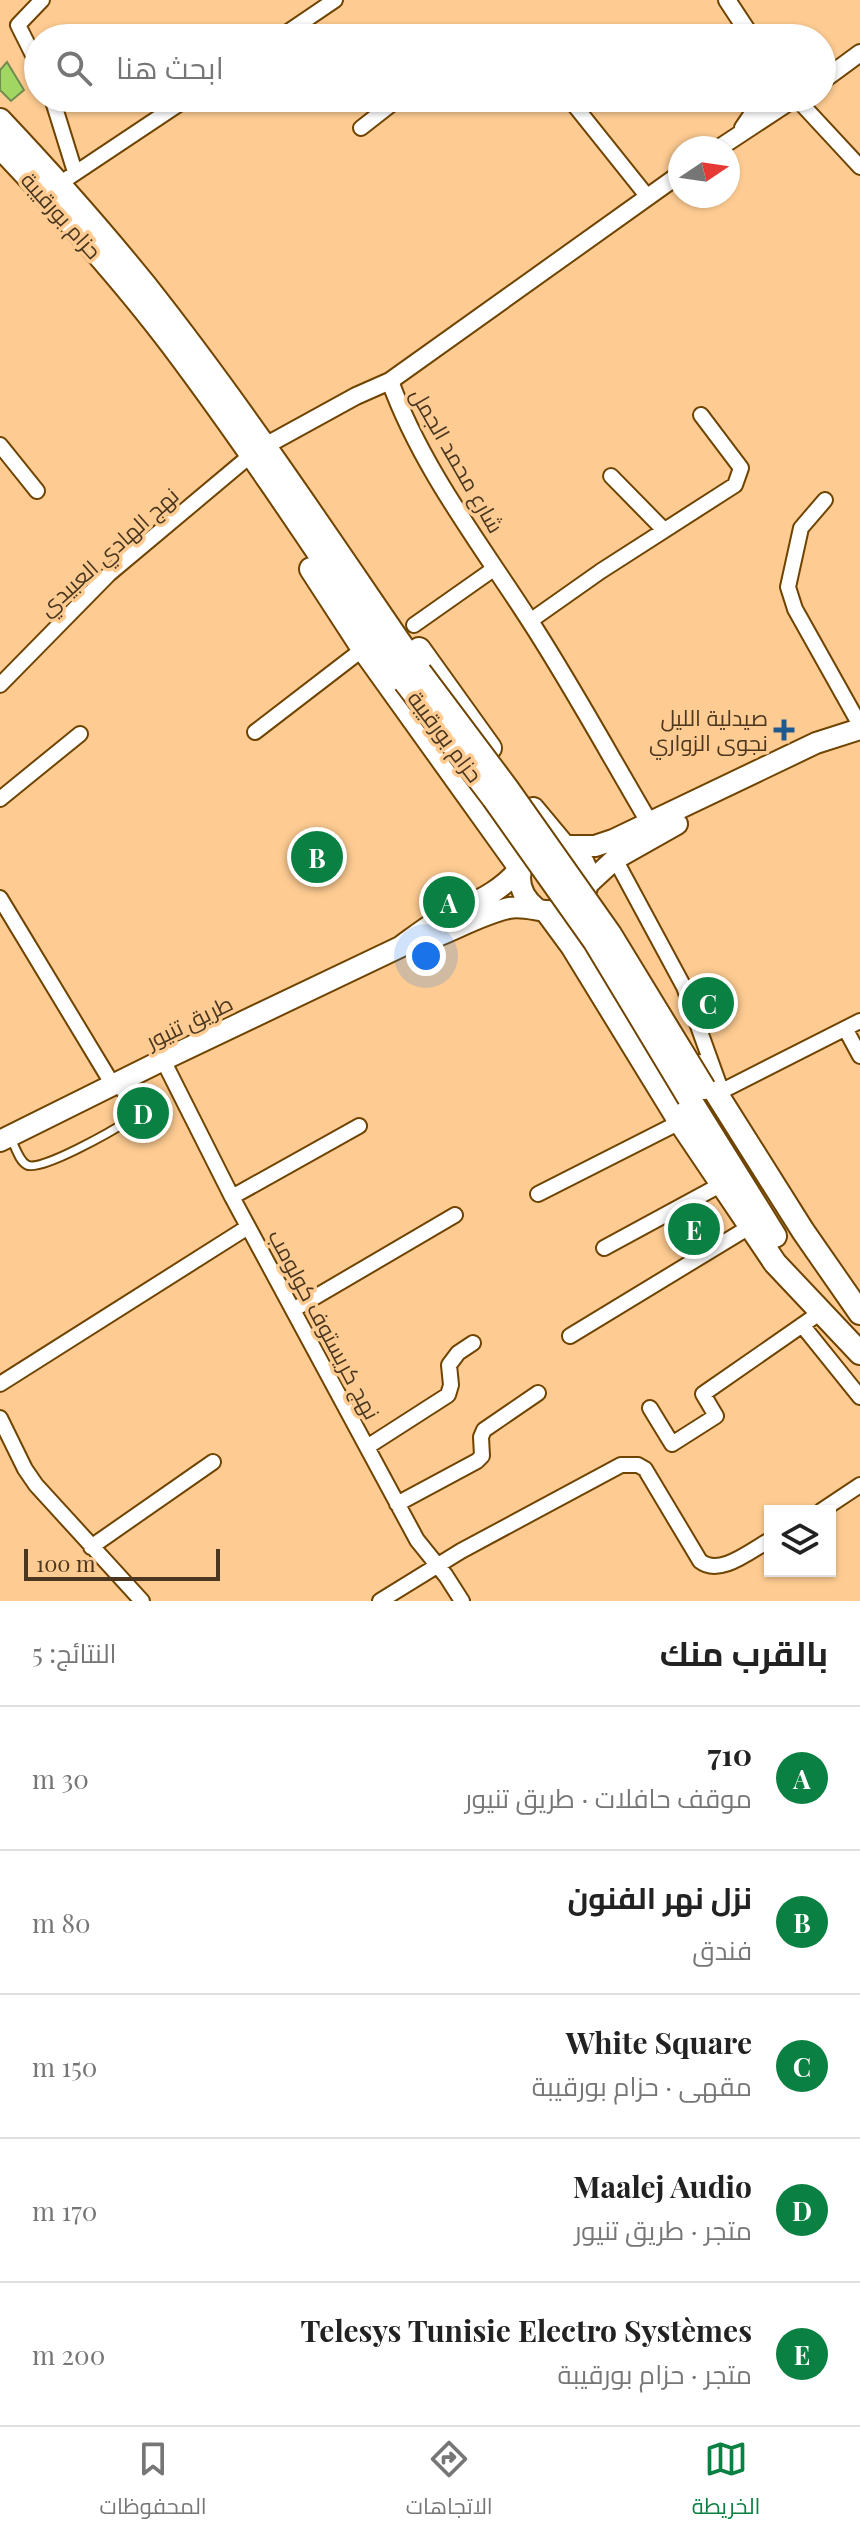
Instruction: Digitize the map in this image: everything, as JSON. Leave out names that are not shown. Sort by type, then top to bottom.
[{"type":"highway","name":"حزام بورقيبة","points":[[0,120],[67,178],[143,283],[493,798],[707,1093],[795,1239],[860,1321]]},
{"type":"highway","name":"حزام بورقيبة","points":[[0,147],[132,295],[258,451]]},
{"type":"highway","points":[[258,451],[283,527],[363,649],[520,868]]},
{"type":"highway","points":[[258,451],[308,489],[529,804],[565,845]]},
{"type":"highway","points":[[588,884],[617,927],[707,1093],[860,1313]]},
{"type":"highway","points":[[542,910],[572,946],[680,1122],[775,1263],[860,1351]]},
{"type":"highway","name":"حزام بورقيبة","points":[[707,1093],[781,1246],[860,1351]]},
{"type":"main road","points":[[860,728],[827,750],[656,834],[615,859],[588,884],[584,894],[568,909],[542,910],[522,891],[520,868],[534,849],[544,844],[595,846],[816,743],[860,728]]},
{"type":"main road","points":[[565,845],[578,853],[584,862],[588,884]]},
{"type":"main road","name":"طريق تنيور","points":[[5,1139],[400,947],[431,925],[492,895],[520,868]]},
{"type":"main road","name":"طريق تنيور","points":[[400,947],[436,939],[510,908],[542,910]]},
{"type":"street","points":[[24,37],[18,25],[42,0]]},
{"type":"street","points":[[300,24],[335,0]]},
{"type":"street","points":[[727,0],[743,24]]},
{"type":"street","points":[[836,71],[860,53]]},
{"type":"street","points":[[55,112],[67,178],[167,112]]},
{"type":"street","points":[[361,128],[381,112]]},
{"type":"street","points":[[580,112],[647,196]]},
{"type":"street","points":[[736,136],[752,112]]},
{"type":"street","points":[[737,136],[774,112]]},
{"type":"street","points":[[809,112],[860,167]]},
{"type":"street","name":"شارع محمد الجمل","points":[[649,822],[530,621],[444,490],[402,415],[390,381],[668,182]]},
{"type":"street","points":[[258,451],[356,396],[390,381]]},
{"type":"street","points":[[530,621],[601,571],[735,485],[741,468],[701,415]]},
{"type":"street","points":[[0,445],[37,491]]},
{"type":"street","name":"نهج الهادي العبيدي","points":[[0,685],[109,574],[258,451]]},
{"type":"street","points":[[611,476],[664,530]]},
{"type":"street","points":[[825,500],[801,528],[788,587],[795,609],[860,728]]},
{"type":"street","points":[[414,625],[495,568]]},
{"type":"street","points":[[255,732],[363,649]]},
{"type":"street","points":[[0,799],[80,734]]},
{"type":"street","points":[[615,859],[684,987],[707,1093],[860,1021]]},
{"type":"street","points":[[0,898],[113,1085]]},
{"type":"street","points":[[846,1030],[860,1056]]},
{"type":"street","name":"نهج كريستوف كولومب","points":[[163,1060],[232,1197],[397,1504],[417,1540],[462,1601]]},
{"type":"street","points":[[538,1194],[680,1122]]},
{"type":"street","points":[[232,1197],[359,1126]]},
{"type":"street","points":[[604,1248],[722,1184]]},
{"type":"street","points":[[293,1310],[455,1215]]},
{"type":"street","points":[[570,1336],[751,1226]]},
{"type":"street","points":[[0,1384],[248,1227]]},
{"type":"street","points":[[650,1408],[672,1444],[716,1416],[703,1394],[821,1312]]},
{"type":"street","points":[[802,1325],[860,1397]]},
{"type":"street","points":[[367,1447],[448,1395],[451,1385],[449,1365],[458,1353],[473,1343]]},
{"type":"street","points":[[397,1504],[477,1461],[482,1456],[481,1437],[484,1430],[538,1393]]},
{"type":"street","points":[[0,1418],[25,1469],[142,1601]]},
{"type":"street","points":[[91,1547],[213,1462]]},
{"type":"street","points":[[380,1601],[437,1566],[621,1465],[630,1464],[645,1469],[705,1565],[723,1566],[764,1543]]},
{"type":"street","points":[[830,1505],[860,1485]]},
{"type":"lane","points":[[5,1139],[28,1166],[39,1166],[57,1159],[131,1118],[130,1104],[113,1085]]},
{"type":"building","points":[[7,62],[24,90],[11,101],[0,90],[0,70]]},
{"type":"place","name":"صيدلية الليل نجوى الزواري","points":[[784,730]]},
{"type":"place","name":"نزل نهر الفنون","points":[[317,857]]},
{"type":"place","name":"710","points":[[449,902]]},
{"type":"place","name":"White Square","points":[[708,1003]]},
{"type":"place","name":"Maalej Audio","points":[[143,1113]]},
{"type":"place","name":"Telesys Tunisie Electro Systèmes","points":[[694,1229]]}]
